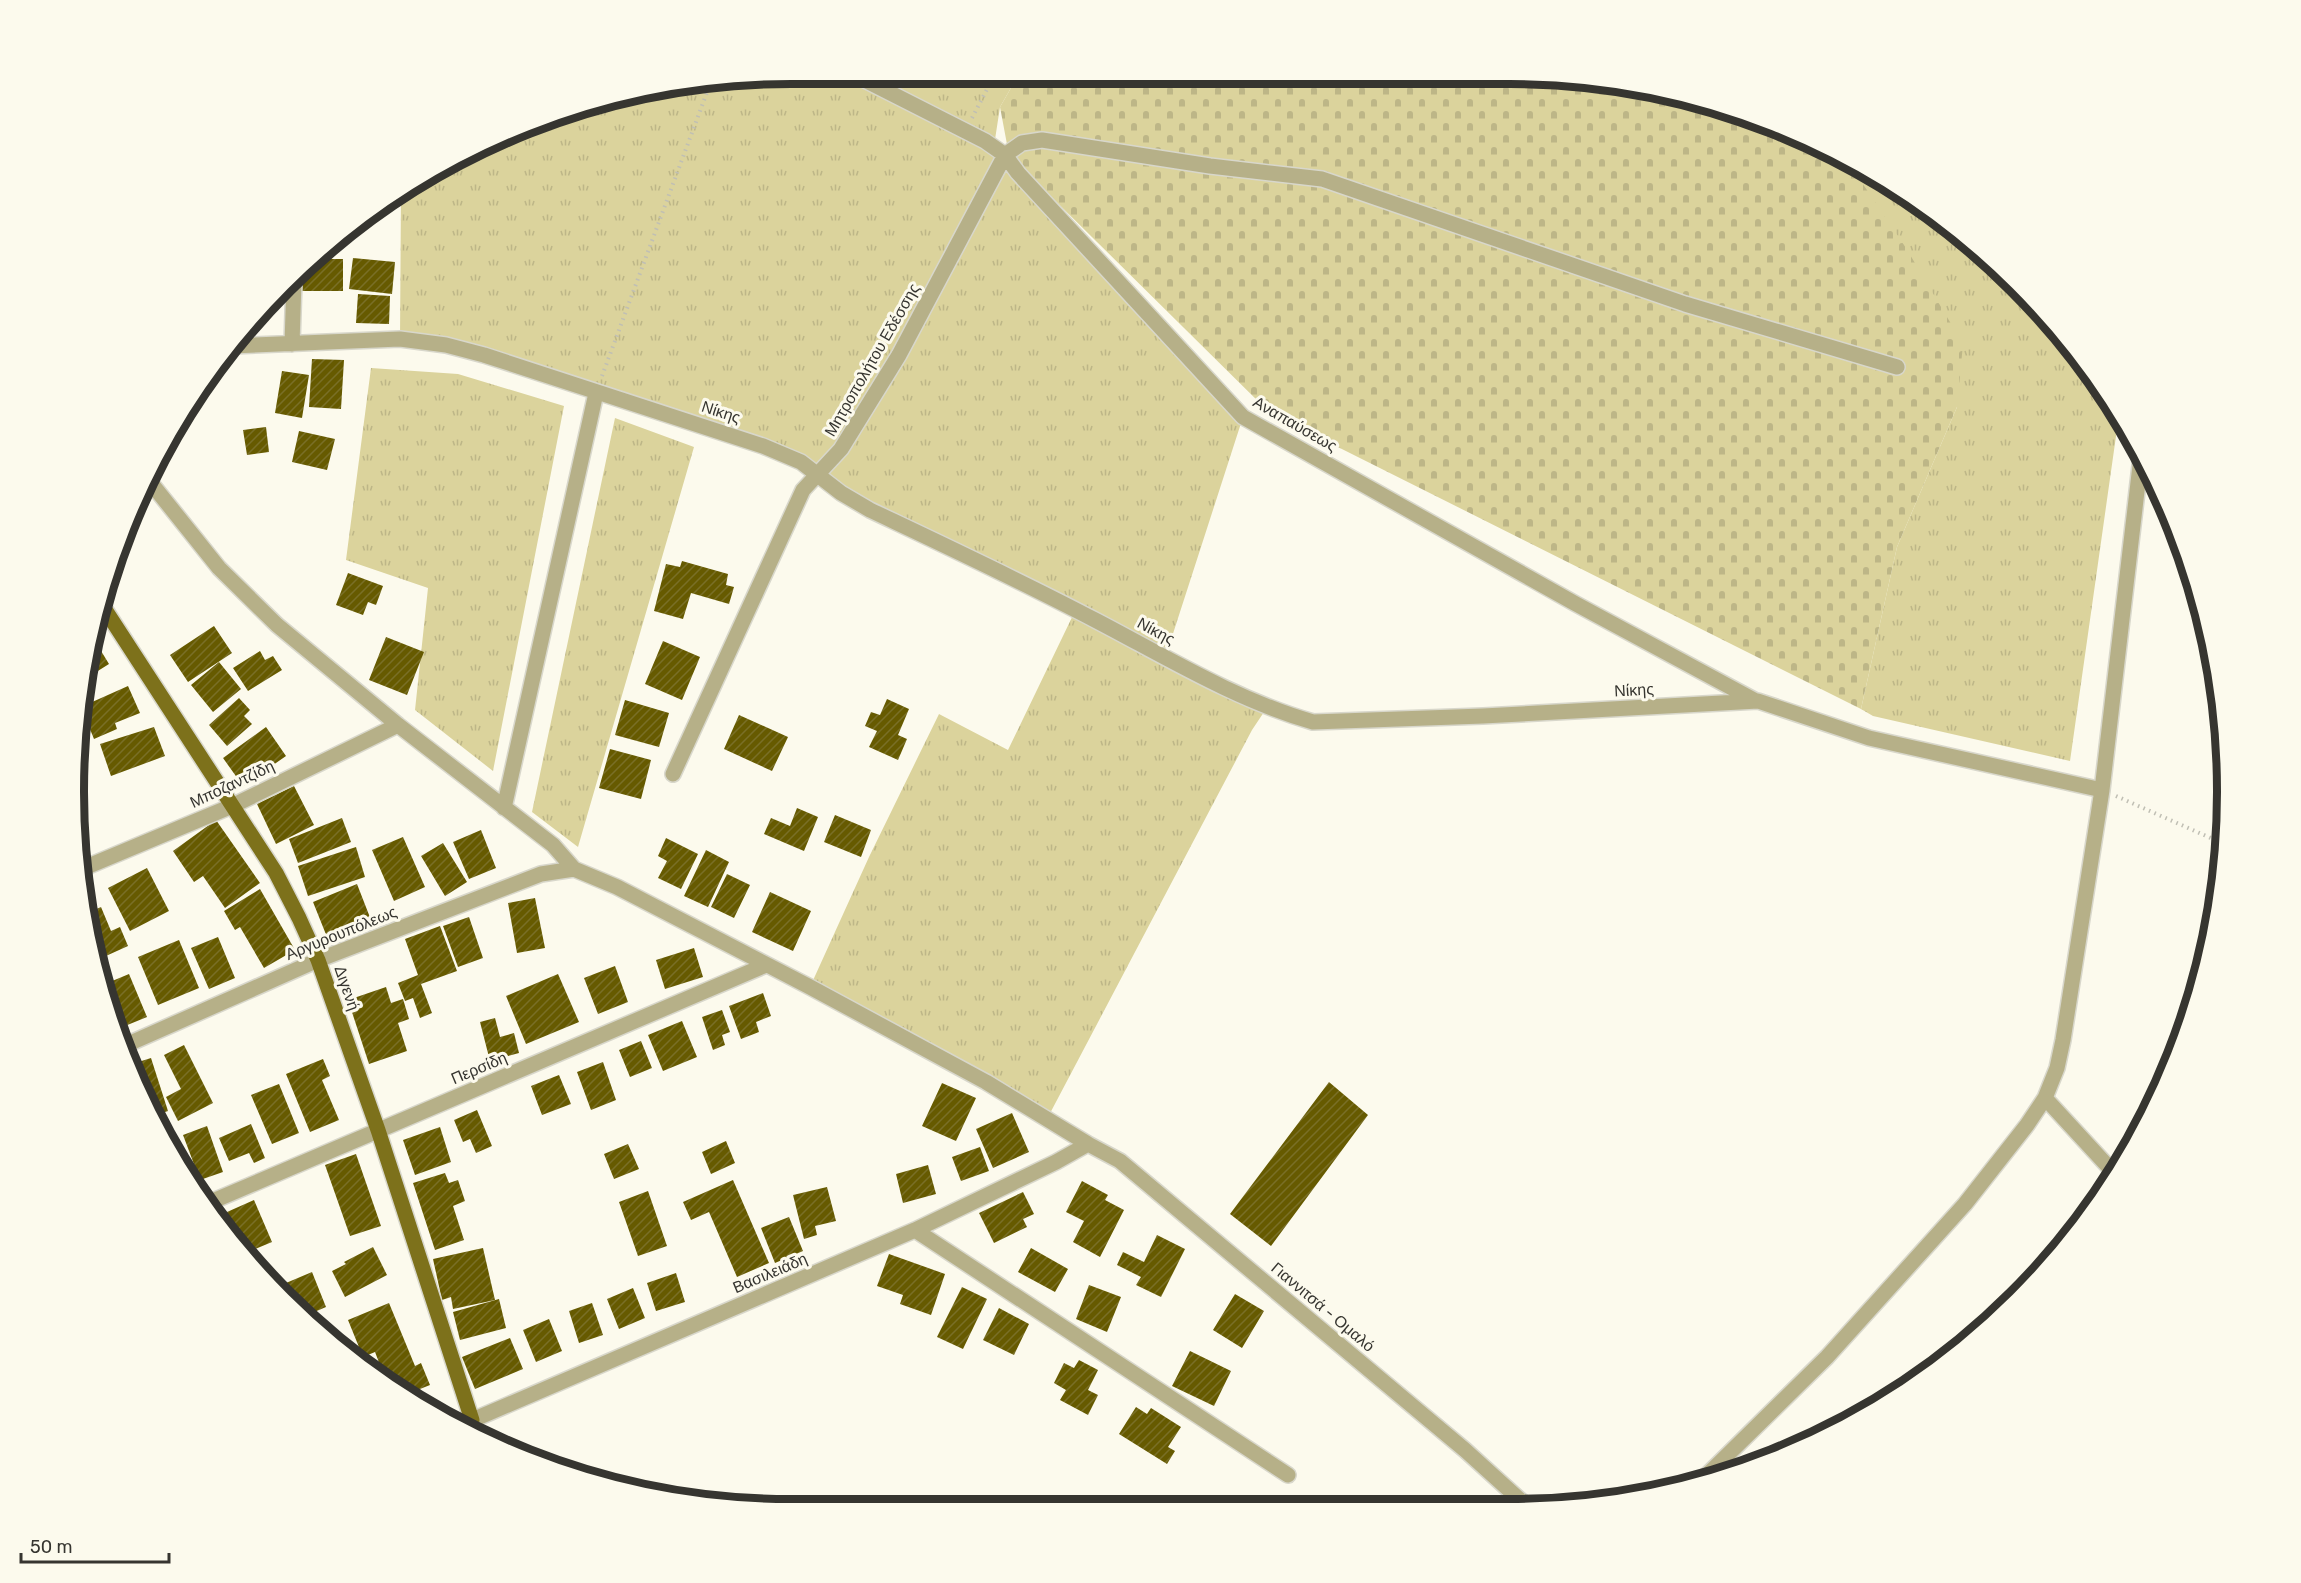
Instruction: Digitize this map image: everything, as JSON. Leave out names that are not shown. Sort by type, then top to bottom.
[{"type":"main road","name":"Διγενή","points":[[107,613],[276,873],[300,918],[318,960],[378,1130],[468,1420]]},
{"type":"street","name":"Αναπαύσεως","points":[[873,84],[965,131],[1005,155],[1024,179],[1243,417],[1576,604],[1758,701]]},
{"type":"street","points":[[1005,155],[1022,143],[1042,140],[1210,166],[1322,179],[1685,304],[1897,367]]},
{"type":"street","name":"Μητροπολήτου Εδέσσης","points":[[674,774],[802,490],[841,449],[899,356],[1005,155]]},
{"type":"street","points":[[292,344],[294,288]]},
{"type":"street","name":"Νίκης","points":[[243,346],[400,339],[465,348],[596,393],[763,446],[795,459],[841,493],[870,510],[1065,604],[1205,677],[1283,712],[1313,722],[1483,716],[1758,701],[1869,738],[2102,790]]},
{"type":"street","points":[[504,808],[596,393]]},
{"type":"street","points":[[1714,1468],[1827,1357],[1920,1255],[2004,1155],[2045,1098],[2057,1068],[2063,1040],[2102,790],[2139,470]]},
{"type":"street","points":[[154,486],[219,568],[277,625],[398,725],[553,845],[574,869]]},
{"type":"street","name":"Μποζαντζίδη","points":[[88,866],[232,806],[398,725]]},
{"type":"street","name":"Αργυρουπόλεως","points":[[131,1043],[318,960],[541,874],[574,869]]},
{"type":"street","name":"Γιαννιτσά - Ομαλό","points":[[574,869],[617,887],[986,1082],[1120,1161],[1466,1450],[1519,1499]]},
{"type":"street","name":"Περσίδη","points":[[214,1200],[766,965]]},
{"type":"street","points":[[2045,1098],[2109,1167]]},
{"type":"street","name":"Βασιλειάδη","points":[[475,1424],[915,1230],[1056,1162],[1088,1144]]},
{"type":"street","points":[[915,1230],[1288,1475]]},
{"type":"path","points":[[965,131],[990,84]]},
{"type":"path","points":[[596,393],[709,89]]},
{"type":"path","points":[[2102,790],[2215,840]]},
{"type":"green space","points":[[792,84],[1013,84],[1000,107],[994,146],[1243,417],[1169,646],[1163,655],[1268,706],[1252,730],[1047,1119],[810,987],[869,857],[939,714],[1008,750],[1076,609],[938,542],[801,462],[596,393],[400,339],[401,201],[479,157],[521,138],[608,108],[699,90]]},
{"type":"green space","points":[[1013,84],[1510,84],[1556,86],[1602,90],[1693,108],[1780,138],[1857,176],[1906,248],[1963,344],[1957,407],[1897,547],[1861,709],[1270,413],[1009,155],[1000,107]]},
{"type":"green space","points":[[1852,173],[1903,203],[1940,230],[2010,291],[2071,361],[2098,398],[2117,430],[2070,761],[1873,716],[1861,709],[1897,547],[1957,407]]},
{"type":"green space","points":[[371,368],[458,374],[564,406],[493,771],[415,710],[428,588],[346,560]]},
{"type":"green space","points":[[615,418],[694,447],[578,847],[532,812]]},
{"type":"building","points":[[353,258],[395,262],[392,294],[349,289]]},
{"type":"building","points":[[326,259],[343,259],[343,291],[301,291],[300,282]]},
{"type":"building","points":[[358,294],[390,296],[389,324],[356,323]]},
{"type":"building","points":[[312,359],[344,360],[341,409],[309,407]]},
{"type":"building","points":[[282,371],[309,375],[302,418],[275,413]]},
{"type":"building","points":[[266,427],[269,452],[247,455],[243,430]]},
{"type":"building","points":[[299,431],[335,439],[327,470],[292,462]]},
{"type":"building","points":[[682,561],[728,574],[726,585],[734,587],[729,604],[691,593],[683,619],[654,611],[666,564],[680,567]]},
{"type":"building","points":[[348,573],[383,586],[376,605],[368,602],[363,615],[336,605]]},
{"type":"building","points":[[214,626],[232,653],[188,682],[170,655]]},
{"type":"building","points":[[386,637],[424,652],[407,695],[369,680]]},
{"type":"building","points":[[663,641],[700,657],[682,700],[645,684]]},
{"type":"building","points":[[99,648],[109,664],[95,673]]},
{"type":"building","points":[[260,651],[265,660],[273,656],[282,670],[248,691],[233,668]]},
{"type":"building","points":[[219,662],[241,689],[213,712],[191,685]]},
{"type":"building","points":[[128,686],[140,713],[115,723],[117,729],[94,739],[88,724],[90,703]]},
{"type":"building","points":[[239,698],[250,710],[244,716],[252,724],[227,746],[209,725]]},
{"type":"building","points":[[887,699],[909,709],[898,735],[907,739],[898,760],[869,747],[877,731],[865,726],[871,712],[880,715]]},
{"type":"building","points":[[625,700],[669,713],[659,747],[615,735]]},
{"type":"building","points":[[739,715],[788,737],[772,771],[724,749]]},
{"type":"building","points":[[154,727],[165,756],[111,776],[100,744]]},
{"type":"building","points":[[266,727],[286,756],[243,786],[223,758]]},
{"type":"building","points":[[610,749],[651,760],[641,799],[599,788]]},
{"type":"building","points":[[294,786],[314,825],[276,844],[257,804]]},
{"type":"building","points":[[797,808],[818,817],[804,851],[764,834],[771,818],[790,826]]},
{"type":"building","points":[[835,815],[871,830],[861,857],[824,842]]},
{"type":"building","points":[[342,818],[351,842],[298,863],[289,839]]},
{"type":"building","points":[[216,820],[260,883],[225,908],[203,876],[194,882],[173,851]]},
{"type":"building","points":[[481,830],[496,868],[469,879],[453,842]]},
{"type":"building","points":[[403,837],[425,887],[394,901],[372,850]]},
{"type":"building","points":[[666,838],[698,854],[681,889],[658,878],[667,861],[658,856]]},
{"type":"building","points":[[443,843],[467,882],[445,896],[421,856]]},
{"type":"building","points":[[356,847],[365,877],[308,896],[298,866]]},
{"type":"building","points":[[706,850],[729,862],[708,907],[684,896]]},
{"type":"building","points":[[147,868],[169,911],[130,931],[108,888]]},
{"type":"building","points":[[727,874],[750,885],[734,918],[711,907]]},
{"type":"building","points":[[357,884],[371,920],[327,937],[313,902]]},
{"type":"building","points":[[260,889],[295,950],[264,968],[240,927],[235,930],[224,911]]},
{"type":"building","points":[[770,892],[811,911],[793,951],[752,932]]},
{"type":"building","points":[[535,898],[545,948],[517,953],[508,903]]},
{"type":"building","points":[[101,907],[111,931],[120,927],[128,946],[104,957],[94,910]]},
{"type":"building","points":[[469,917],[483,958],[458,967],[443,926]]},
{"type":"building","points":[[440,926],[457,971],[421,984],[432,1013],[420,1018],[413,998],[405,1001],[398,983],[418,975],[405,939]]},
{"type":"building","points":[[218,937],[235,978],[209,989],[191,948]]},
{"type":"building","points":[[179,940],[199,988],[158,1005],[138,957]]},
{"type":"building","points":[[694,948],[703,977],[665,989],[656,960]]},
{"type":"building","points":[[615,966],[628,1002],[598,1014],[584,978]]},
{"type":"building","points":[[129,974],[147,1017],[125,1026],[110,982]]},
{"type":"building","points":[[558,974],[579,1022],[526,1044],[506,996]]},
{"type":"building","points":[[386,987],[391,1003],[403,999],[409,1019],[398,1023],[407,1051],[369,1064],[348,1000]]},
{"type":"building","points":[[763,993],[771,1016],[756,1022],[759,1032],[741,1039],[729,1006]]},
{"type":"building","points":[[722,1010],[730,1032],[722,1035],[725,1045],[713,1050],[702,1017]]},
{"type":"building","points":[[495,1018],[500,1037],[514,1033],[519,1053],[490,1061],[480,1022]]},
{"type":"building","points":[[682,1021],[697,1057],[663,1071],[648,1035]]},
{"type":"building","points":[[641,1041],[652,1068],[630,1077],[619,1050]]},
{"type":"building","points":[[184,1045],[213,1103],[178,1121],[166,1097],[181,1089],[164,1055]]},
{"type":"building","points":[[151,1058],[168,1111],[162,1113],[138,1062]]},
{"type":"building","points":[[323,1059],[330,1076],[322,1080],[339,1120],[310,1132],[286,1074]]},
{"type":"building","points":[[603,1062],[616,1100],[591,1110],[577,1072]]},
{"type":"building","points":[[559,1075],[571,1104],[542,1115],[531,1086]]},
{"type":"building","points":[[1329,1082],[1368,1115],[1271,1246],[1230,1214]]},
{"type":"building","points":[[942,1083],[976,1098],[956,1141],[922,1126]]},
{"type":"building","points":[[279,1084],[299,1133],[272,1144],[251,1095]]},
{"type":"building","points":[[477,1110],[492,1146],[476,1153],[470,1139],[463,1142],[454,1120]]},
{"type":"building","points":[[1012,1113],[1029,1152],[993,1168],[976,1129]]},
{"type":"building","points":[[251,1124],[265,1158],[254,1163],[249,1153],[229,1161],[219,1138]]},
{"type":"building","points":[[207,1126],[223,1172],[200,1180],[183,1135]]},
{"type":"building","points":[[440,1127],[451,1162],[415,1175],[403,1140]]},
{"type":"building","points":[[726,1141],[735,1163],[711,1174],[702,1152]]},
{"type":"building","points":[[628,1144],[639,1169],[614,1179],[604,1154]]},
{"type":"building","points":[[980,1147],[989,1171],[961,1181],[952,1157]]},
{"type":"building","points":[[356,1154],[381,1226],[350,1236],[325,1165]]},
{"type":"building","points":[[928,1165],[936,1194],[903,1203],[896,1174]]},
{"type":"building","points":[[445,1173],[449,1183],[458,1180],[465,1201],[453,1206],[464,1240],[435,1250],[413,1183]]},
{"type":"building","points":[[733,1180],[769,1263],[737,1277],[709,1212],[691,1220],[683,1202]]},
{"type":"building","points":[[1082,1181],[1108,1195],[1105,1200],[1124,1210],[1100,1257],[1073,1242],[1084,1221],[1066,1212]]},
{"type":"building","points":[[827,1187],[836,1221],[815,1226],[817,1235],[804,1239],[793,1195]]},
{"type":"building","points":[[648,1191],[667,1246],[638,1256],[619,1202]]},
{"type":"building","points":[[1023,1192],[1034,1214],[1023,1219],[1027,1227],[994,1243],[979,1213]]},
{"type":"building","points":[[254,1200],[272,1242],[253,1250],[224,1213]]},
{"type":"building","points":[[789,1217],[803,1251],[775,1263],[761,1228]]},
{"type":"building","points":[[1157,1235],[1185,1249],[1161,1297],[1136,1285],[1141,1277],[1117,1265],[1123,1252],[1144,1262]]},
{"type":"building","points":[[373,1247],[387,1275],[345,1297],[332,1271]]},
{"type":"building","points":[[483,1248],[495,1300],[453,1309],[451,1297],[442,1300],[433,1259]]},
{"type":"building","points":[[1031,1248],[1068,1269],[1055,1292],[1018,1272]]},
{"type":"building","points":[[889,1254],[945,1274],[931,1315],[900,1304],[903,1295],[877,1286]]},
{"type":"building","points":[[312,1272],[326,1307],[313,1312],[291,1292],[286,1283]]},
{"type":"building","points":[[676,1273],[685,1302],[656,1311],[647,1283]]},
{"type":"building","points":[[1089,1285],[1121,1297],[1107,1332],[1076,1319]]},
{"type":"building","points":[[962,1287],[987,1299],[963,1349],[937,1337]]},
{"type":"building","points":[[633,1288],[645,1318],[619,1329],[607,1299]]},
{"type":"building","points":[[1235,1294],[1264,1311],[1242,1348],[1213,1330]]},
{"type":"building","points":[[499,1299],[506,1328],[460,1340],[453,1312]]},
{"type":"building","points":[[389,1303],[415,1366],[421,1363],[430,1385],[420,1389],[423,1395],[381,1368],[375,1352],[365,1356],[362,1353],[348,1320]]},
{"type":"building","points":[[592,1303],[603,1335],[579,1343],[569,1311]]},
{"type":"building","points":[[999,1308],[1029,1324],[1014,1355],[983,1340]]},
{"type":"building","points":[[549,1319],[562,1351],[536,1362],[523,1330]]},
{"type":"building","points":[[510,1338],[523,1369],[475,1389],[462,1357]]},
{"type":"building","points":[[1190,1351],[1231,1371],[1214,1406],[1172,1386]]},
{"type":"building","points":[[1079,1360],[1098,1370],[1088,1390],[1098,1395],[1088,1415],[1060,1400],[1066,1390],[1054,1383],[1064,1363],[1074,1368]]},
{"type":"building","points":[[1136,1407],[1147,1414],[1151,1408],[1181,1427],[1168,1447],[1175,1451],[1167,1464],[1119,1434]]}]
